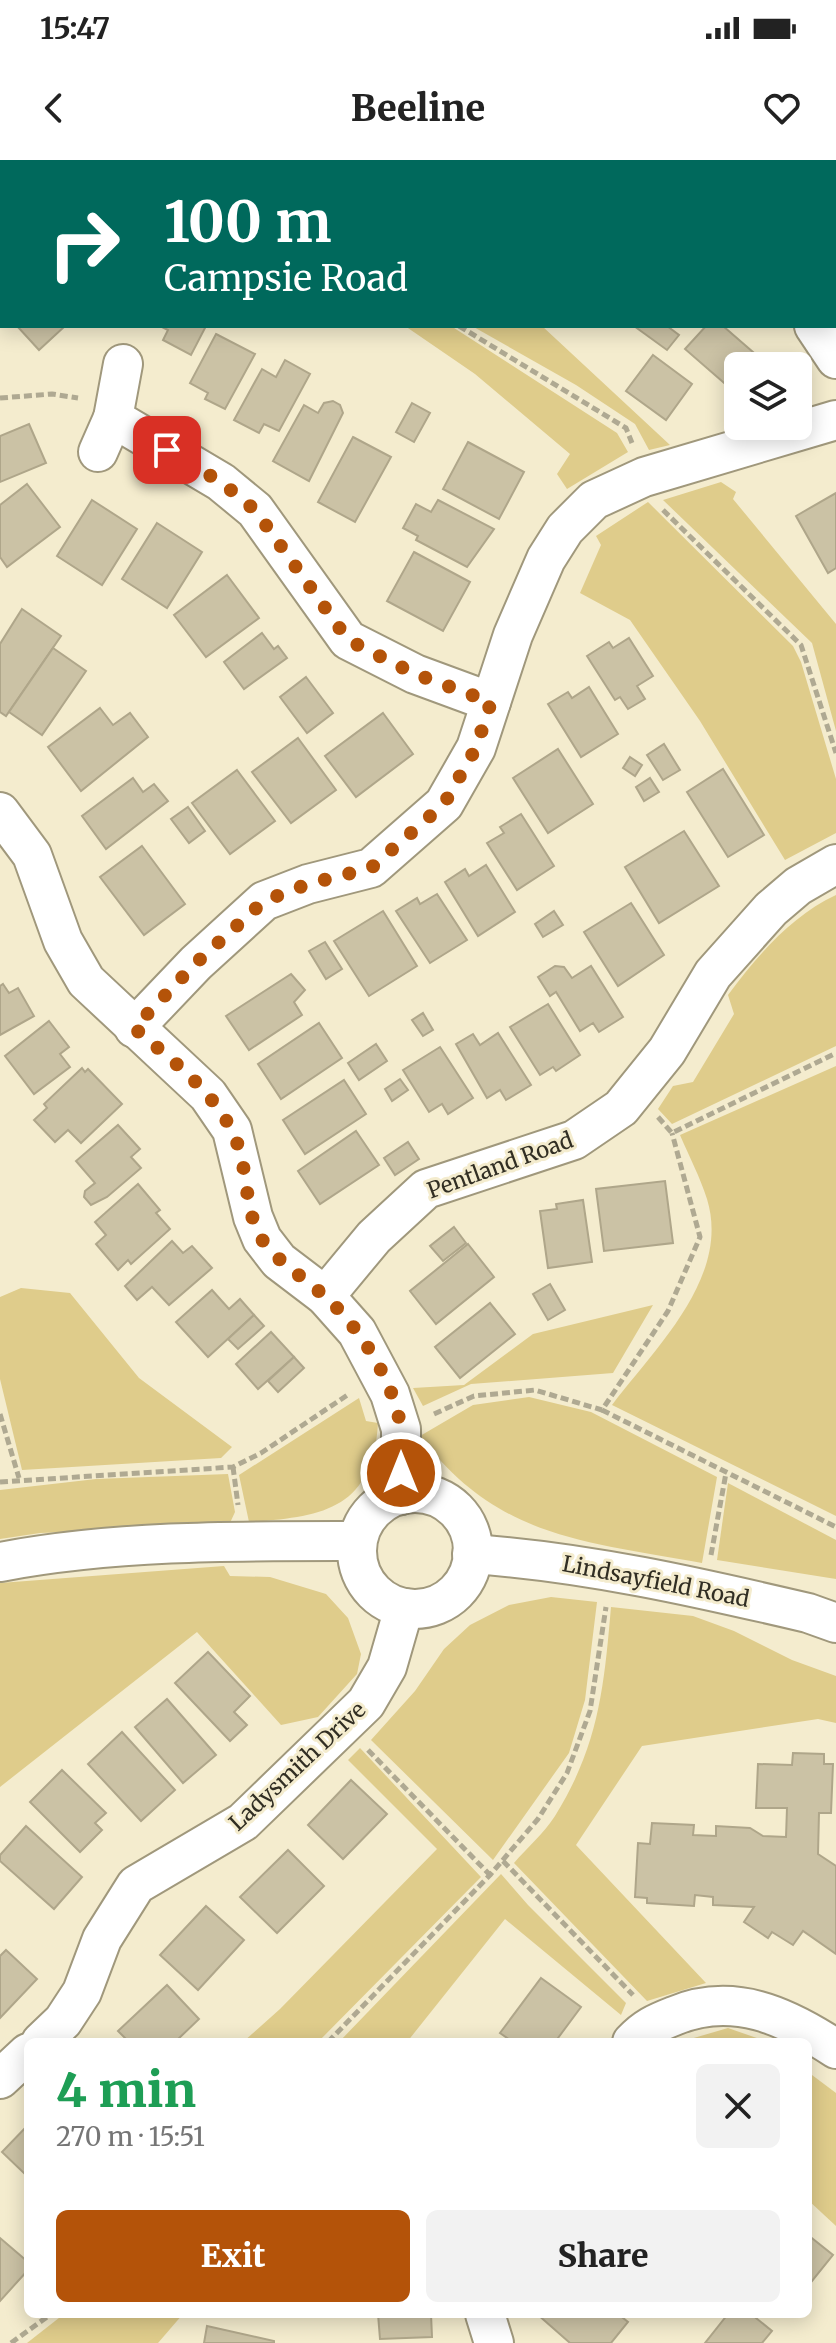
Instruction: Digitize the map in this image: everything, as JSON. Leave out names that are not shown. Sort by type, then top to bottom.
[{"type":"street","points":[[815,328],[836,359]]},
{"type":"street","points":[[123,364],[106,435],[221,482],[255,510],[348,640],[415,674],[491,702]]},
{"type":"street","points":[[134,1028],[196,963],[264,901],[308,884],[371,868],[444,804],[476,748],[513,635],[546,559],[565,529],[594,500],[644,477],[836,420]]},
{"type":"street","points":[[0,812],[32,855],[72,961],[86,981],[208,1095],[232,1130],[253,1217],[262,1239],[279,1261],[325,1296],[357,1332],[380,1373],[401,1429],[401,1495]]},
{"type":"street","name":"Pentland Road","points":[[325,1296],[374,1237],[426,1189],[574,1140],[621,1108],[667,1051],[713,974],[771,909],[798,886],[836,864]]},
{"type":"street","points":[[401,1495],[429,1496],[454,1508],[465,1523],[472,1554],[467,1577],[456,1592],[440,1603],[423,1609],[404,1608],[387,1602],[362,1576],[357,1541],[372,1511],[401,1495]]},
{"type":"street","points":[[0,1562],[39,1554],[243,1541],[357,1541]]},
{"type":"street","name":"Lindsayfield Road","points":[[472,1554],[549,1559],[612,1570],[808,1613],[836,1623]]},
{"type":"street","name":"Ladysmith Drive","points":[[45,2038],[63,2021],[82,1992],[102,1939],[136,1885],[243,1822],[366,1703],[387,1667],[404,1608]]},
{"type":"street","points":[[646,2032],[688,2010],[717,2004],[764,2010],[804,2028],[836,2049]]},
{"type":"street","points":[[0,2079],[24,2057]]},
{"type":"street","points":[[486,2318],[494,2343]]},
{"type":"path","points":[[462,328],[626,428],[644,477],[658,504],[801,645],[836,753]]},
{"type":"path","points":[[0,398],[52,394],[80,398],[106,435]]},
{"type":"path","points":[[672,1133],[836,1053]]},
{"type":"path","points":[[602,1410],[668,1311],[700,1237],[683,1161],[672,1133],[636,1091]]},
{"type":"path","points":[[0,1482],[19,1478],[233,1467],[261,1453],[380,1373]]},
{"type":"path","points":[[401,1429],[474,1396],[535,1390],[602,1410],[836,1527]]},
{"type":"path","points":[[0,1414],[19,1478]]},
{"type":"path","points":[[705,1589],[726,1473]]},
{"type":"path","points":[[332,2038],[503,1861],[538,1819],[567,1773],[590,1711],[612,1570]]},
{"type":"path","points":[[344,1725],[490,1875]]},
{"type":"path","points":[[503,1861],[646,2032]]},
{"type":"path","points":[[11,2343],[45,2318]]},
{"type":"shaded area","points":[[408,328],[454,328],[617,433],[628,452],[567,489],[557,474],[570,454],[475,374]]},
{"type":"shaded area","points":[[476,328],[544,328],[670,445],[649,450],[635,424],[576,385]]},
{"type":"shaded area","points":[[721,482],[736,492],[733,499],[836,624],[836,731],[812,643],[663,500]]},
{"type":"shaded area","points":[[648,502],[793,646],[801,662],[836,779],[836,833],[785,860],[700,721],[630,620],[580,593],[601,545],[596,536]]},
{"type":"shaded area","points":[[836,895],[836,1046],[672,1124],[658,1109],[673,1086],[693,1082],[734,1014],[728,995],[776,938],[804,914]]},
{"type":"shaded area","points":[[836,1066],[836,1516],[612,1405],[685,1310],[708,1256],[712,1228],[707,1199],[680,1135]]},
{"type":"shaded area","points":[[21,1288],[70,1293],[139,1378],[232,1447],[221,1458],[22,1470],[0,1379],[0,1297]]},
{"type":"shaded area","points":[[653,1305],[613,1373],[471,1384],[423,1406],[413,1388],[464,1385],[533,1334]]},
{"type":"shaded area","points":[[529,1397],[591,1412],[717,1477],[702,1563],[581,1540],[512,1516],[480,1496],[450,1470],[420,1436],[473,1405]]},
{"type":"shaded area","points":[[359,1398],[366,1421],[378,1423],[374,1452],[366,1474],[354,1491],[339,1503],[321,1511],[300,1517],[249,1522],[239,1475]]},
{"type":"shaded area","points":[[228,1474],[235,1512],[229,1525],[40,1533],[0,1539],[0,1490],[96,1479]]},
{"type":"shaded area","points":[[728,1483],[836,1540],[836,1579],[717,1560]]},
{"type":"shaded area","points":[[224,1566],[230,1576],[270,1577],[326,1594],[348,1618],[361,1654],[357,1674],[318,1717],[281,1725],[197,1632],[0,1787],[0,1583]]},
{"type":"shaded area","points":[[551,1597],[597,1602],[585,1700],[569,1753],[493,1860],[371,1740],[415,1691],[444,1649],[470,1625],[509,1605]]},
{"type":"shaded area","points":[[611,1607],[693,1616],[836,1676],[836,1723],[818,1719],[642,1746],[576,1845],[706,1983],[647,2001],[514,1863],[555,1816],[581,1765],[602,1690]]},
{"type":"shaded area","points":[[360,1748],[481,1877],[322,2038],[247,2038],[280,2009],[437,1849],[348,1760]]},
{"type":"shaded area","points":[[501,1874],[626,2003],[621,2015],[505,1919],[410,2038],[343,2038]]},
{"type":"shaded area","points":[[728,2028],[757,2038],[694,2038]]},
{"type":"shaded area","points":[[812,2075],[836,2093],[836,2226],[812,2204]]},
{"type":"shaded area","points":[[59,2318],[180,2318],[158,2343],[27,2343]]},
{"type":"building","points":[[19,328],[63,328],[39,350]]},
{"type":"building","points":[[164,328],[205,328],[191,355],[163,340],[168,330]]},
{"type":"building","points":[[637,328],[670,328],[679,335],[667,350]]},
{"type":"building","points":[[704,328],[725,328],[753,352],[724,352],[724,383],[685,349]]},
{"type":"building","points":[[216,334],[255,354],[225,409],[205,399],[208,393],[190,383]]},
{"type":"building","points":[[653,355],[692,384],[666,420],[626,391]]},
{"type":"building","points":[[285,360],[310,374],[279,431],[264,424],[259,433],[234,420],[262,369],[276,377]]},
{"type":"building","points":[[333,401],[340,405],[343,413],[309,481],[273,461],[304,405],[318,413],[324,403]]},
{"type":"building","points":[[412,403],[430,413],[414,442],[396,432]]},
{"type":"building","points":[[29,424],[46,463],[0,482],[0,436]]},
{"type":"building","points":[[353,437],[391,457],[355,522],[318,502]]},
{"type":"building","points":[[468,442],[524,472],[499,519],[443,489]]},
{"type":"building","points":[[27,484],[60,527],[7,567],[0,557],[0,505]]},
{"type":"building","points":[[836,493],[836,568],[828,573],[796,516]]},
{"type":"building","points":[[92,500],[137,529],[102,585],[57,556]]},
{"type":"building","points":[[438,500],[494,529],[467,567],[416,540],[418,536],[403,528],[416,504],[431,512]]},
{"type":"building","points":[[157,523],[202,552],[167,608],[122,579]]},
{"type":"building","points":[[414,552],[470,582],[443,631],[387,601]]},
{"type":"building","points":[[227,575],[259,618],[206,657],[174,615]]},
{"type":"building","points":[[22,609],[61,636],[6,716],[0,712],[0,644]]},
{"type":"building","points":[[262,633],[274,649],[278,646],[287,658],[244,689],[224,662]]},
{"type":"building","points":[[629,638],[653,676],[637,686],[645,699],[628,709],[620,697],[615,700],[587,656],[609,642],[613,648]]},
{"type":"building","points":[[53,648],[86,671],[42,735],[9,712]]},
{"type":"building","points":[[306,677],[333,713],[307,733],[280,697]]},
{"type":"building","points":[[589,687],[618,734],[581,757],[548,704],[568,692],[572,698]]},
{"type":"building","points":[[100,708],[113,725],[130,713],[148,737],[81,791],[48,747]]},
{"type":"building","points":[[383,713],[413,754],[356,797],[325,756]]},
{"type":"building","points":[[298,738],[336,790],[291,823],[252,772]]},
{"type":"building","points":[[664,744],[680,770],[663,780],[647,755]]},
{"type":"building","points":[[558,749],[593,804],[548,833],[513,778]]},
{"type":"building","points":[[630,757],[642,765],[635,776],[623,768]]},
{"type":"building","points":[[723,769],[764,835],[728,857],[687,792]]},
{"type":"building","points":[[237,770],[275,821],[230,854],[192,803]]},
{"type":"building","points":[[133,778],[143,792],[154,784],[168,801],[106,849],[82,816]]},
{"type":"building","points":[[650,778],[659,792],[644,801],[636,787]]},
{"type":"building","points":[[188,807],[205,831],[189,843],[171,819]]},
{"type":"building","points":[[521,814],[554,866],[517,890],[487,843],[504,833],[500,827]]},
{"type":"building","points":[[684,831],[719,886],[659,923],[625,867]]},
{"type":"building","points":[[142,846],[185,904],[144,935],[100,877]]},
{"type":"building","points":[[486,865],[515,912],[478,936],[445,882],[465,869],[469,876]]},
{"type":"building","points":[[437,894],[467,940],[430,963],[396,911],[417,898],[420,904]]},
{"type":"building","points":[[631,903],[664,955],[618,986],[584,932]]},
{"type":"building","points":[[383,911],[417,966],[369,996],[334,941]]},
{"type":"building","points":[[554,911],[563,925],[543,937],[535,924]]},
{"type":"building","points":[[325,942],[342,969],[326,979],[309,951]]},
{"type":"building","points":[[555,966],[564,967],[572,978],[591,966],[623,1017],[599,1032],[593,1023],[580,1031],[556,992],[550,996],[538,977]]},
{"type":"building","points":[[291,974],[305,990],[294,1002],[302,1015],[249,1050],[226,1016]]},
{"type":"building","points":[[3,984],[9,993],[18,988],[34,1016],[0,1035],[0,986]]},
{"type":"building","points":[[548,1004],[580,1055],[556,1071],[553,1067],[540,1075],[510,1027]]},
{"type":"building","points":[[423,1013],[433,1030],[423,1036],[412,1020]]},
{"type":"building","points":[[49,1021],[69,1047],[60,1054],[70,1067],[34,1094],[5,1056]]},
{"type":"building","points":[[319,1023],[342,1058],[281,1099],[258,1064]]},
{"type":"building","points":[[498,1033],[531,1085],[506,1100],[500,1090],[487,1098],[456,1044],[473,1034],[480,1045]]},
{"type":"building","points":[[376,1044],[387,1061],[359,1080],[348,1063]]},
{"type":"building","points":[[440,1047],[473,1098],[448,1114],[442,1104],[429,1112],[403,1070]]},
{"type":"building","points":[[82,1068],[85,1072],[88,1069],[122,1104],[81,1143],[68,1130],[55,1142],[34,1120],[47,1108],[44,1104]]},
{"type":"building","points":[[400,1079],[408,1090],[392,1101],[385,1089]]},
{"type":"building","points":[[344,1080],[366,1114],[305,1154],[283,1120]]},
{"type":"building","points":[[118,1125],[140,1149],[131,1157],[141,1168],[107,1197],[91,1205],[84,1197],[85,1191],[95,1183],[76,1161]]},
{"type":"building","points":[[356,1131],[379,1165],[320,1204],[298,1171]]},
{"type":"building","points":[[408,1142],[419,1159],[395,1175],[384,1158]]},
{"type":"building","points":[[665,1181],[673,1243],[604,1251],[596,1189]]},
{"type":"building","points":[[138,1184],[160,1210],[156,1213],[170,1229],[131,1264],[128,1260],[118,1270],[96,1244],[106,1235],[95,1222]]},
{"type":"building","points":[[583,1200],[592,1262],[548,1268],[540,1211],[557,1209],[556,1204]]},
{"type":"building","points":[[454,1227],[466,1243],[443,1261],[430,1246]]},
{"type":"building","points":[[172,1241],[183,1253],[192,1246],[212,1268],[169,1305],[152,1287],[137,1300],[125,1286]]},
{"type":"building","points":[[468,1244],[494,1277],[436,1324],[410,1291]]},
{"type":"building","points":[[550,1284],[565,1310],[548,1320],[533,1294]]},
{"type":"building","points":[[212,1290],[229,1309],[240,1299],[254,1315],[208,1357],[176,1322]]},
{"type":"building","points":[[490,1303],[515,1334],[460,1378],[435,1347]]},
{"type":"building","points":[[254,1315],[264,1326],[238,1349],[228,1339]]},
{"type":"building","points":[[271,1332],[294,1357],[258,1389],[236,1364]]},
{"type":"building","points":[[294,1357],[304,1368],[278,1392],[268,1381]]},
{"type":"building","points":[[208,1652],[250,1696],[234,1712],[247,1725],[230,1741],[175,1683]]},
{"type":"building","points":[[167,1699],[216,1755],[183,1783],[135,1727]]},
{"type":"building","points":[[122,1732],[175,1790],[141,1821],[88,1764]]},
{"type":"building","points":[[793,1753],[824,1754],[824,1764],[833,1764],[831,1813],[819,1813],[818,1854],[836,1866],[836,1954],[803,1931],[793,1945],[772,1932],[768,1938],[744,1922],[754,1907],[713,1905],[713,1897],[695,1895],[694,1906],[647,1903],[647,1898],[635,1897],[638,1843],[650,1844],[652,1823],[694,1825],[693,1835],[716,1836],[716,1826],[750,1828],[763,1836],[786,1837],[787,1808],[756,1808],[758,1764],[792,1765]]},
{"type":"building","points":[[62,1770],[106,1813],[95,1823],[102,1830],[80,1852],[30,1802]]},
{"type":"building","points":[[351,1780],[387,1814],[343,1859],[308,1825]]},
{"type":"building","points":[[26,1826],[82,1877],[54,1909],[0,1861],[0,1855]]},
{"type":"building","points":[[288,1850],[324,1886],[277,1933],[240,1897]]},
{"type":"building","points":[[206,1906],[244,1940],[198,1990],[160,1955]]},
{"type":"building","points":[[6,1950],[37,1979],[0,2018],[0,1956]]},
{"type":"building","points":[[541,1978],[581,2007],[558,2038],[507,2038],[500,2033]]},
{"type":"building","points":[[167,1985],[199,2019],[179,2038],[125,2038],[118,2031]]},
{"type":"building","points":[[24,2129],[24,2173],[2,2152]]},
{"type":"building","points":[[0,2238],[24,2259],[24,2274],[0,2301]]},
{"type":"building","points":[[812,2238],[833,2255],[812,2281]]},
{"type":"building","points":[[378,2318],[431,2318],[432,2337],[380,2339]]},
{"type":"building","points":[[542,2318],[623,2318],[628,2322],[611,2343],[570,2343]]},
{"type":"building","points":[[725,2318],[756,2318],[772,2331],[762,2343],[705,2343]]},
{"type":"building","points":[[207,2326],[274,2341],[274,2343],[204,2343]]},
{"type":"route","points":[[167,450],[221,482],[255,510],[348,640],[362,650],[415,674],[491,702],[476,748],[444,804],[397,847],[371,868],[308,884],[264,901],[196,963],[134,1028],[208,1095],[232,1130],[253,1217],[262,1239],[279,1261],[325,1296],[357,1332],[390,1394],[401,1429],[401,1473]]}]
